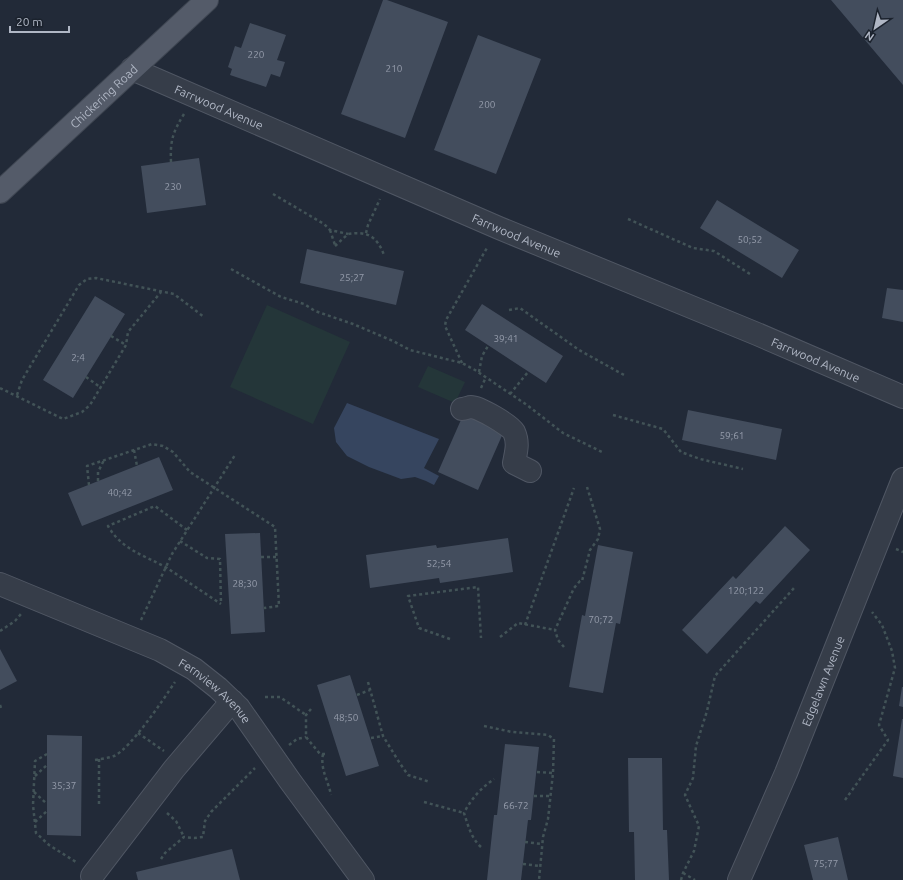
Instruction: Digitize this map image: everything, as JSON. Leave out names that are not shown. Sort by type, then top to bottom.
[{"type":"main road","name":"Chickering Road","points":[[0,192],[207,0]]},
{"type":"street","name":"Farrwood Avenue","points":[[132,70],[196,96],[499,228],[757,334],[903,397]]},
{"type":"street","points":[[462,409],[472,407],[501,421],[513,431],[517,445],[514,463],[530,471]]},
{"type":"street","name":"Edgelawn Avenue","points":[[739,880],[786,773],[903,479]]},
{"type":"street","name":"Fernview Avenue","points":[[0,584],[160,650],[188,666],[218,688],[239,708],[290,781],[363,880]]},
{"type":"street","points":[[93,875],[180,762],[232,701]]},
{"type":"path","points":[[171,162],[170,147],[173,134],[196,96]]},
{"type":"path","points":[[366,233],[368,225],[388,180]]},
{"type":"path","points":[[273,194],[324,224],[330,230],[335,246],[348,234]]},
{"type":"path","points":[[628,219],[693,248],[714,251],[750,274]]},
{"type":"path","points":[[462,363],[445,326],[446,320],[499,228]]},
{"type":"path","points":[[330,230],[348,234],[366,233],[374,238],[381,246],[384,255]]},
{"type":"path","points":[[231,269],[282,297],[304,304],[315,311],[353,324],[410,350],[462,363],[479,372],[527,405],[563,434],[602,452]]},
{"type":"path","points":[[17,395],[22,380],[54,325],[79,285],[87,279],[96,278],[174,294],[204,317]]},
{"type":"path","points":[[0,388],[17,395],[63,419],[82,412],[90,405],[126,344],[128,332],[161,292]]},
{"type":"path","points":[[509,310],[520,308],[579,350],[624,375]]},
{"type":"path","points":[[111,336],[126,344]]},
{"type":"path","points":[[479,372],[482,356],[488,346]]},
{"type":"path","points":[[510,394],[528,372]]},
{"type":"path","points":[[86,377],[100,387]]},
{"type":"path","points":[[613,416],[663,429],[681,452],[700,459],[743,469]]},
{"type":"path","points":[[89,485],[87,466],[152,444],[163,446],[173,452],[190,472],[275,527],[279,606],[264,608]]},
{"type":"path","points":[[134,450],[137,466]]},
{"type":"path","points":[[133,639],[180,541],[235,455]]},
{"type":"path","points":[[98,481],[98,472],[104,460]]},
{"type":"path","points":[[564,647],[558,640],[555,630],[574,588],[580,581],[582,581],[590,550],[598,539],[600,529],[587,487]]},
{"type":"path","points":[[525,625],[574,488]]},
{"type":"path","points":[[180,541],[207,558],[220,559],[221,604],[166,568],[127,548],[113,534],[108,526],[155,506],[187,530]]},
{"type":"path","points":[[261,557],[276,557]]},
{"type":"path","points":[[450,640],[419,628],[408,596],[478,587],[481,638]]},
{"type":"path","points":[[681,880],[694,851],[699,826],[685,795],[693,778],[696,746],[707,711],[715,676],[794,588]]},
{"type":"path","points":[[845,800],[888,740],[879,725],[895,668],[892,651],[882,625],[870,608],[854,601]]},
{"type":"path","points":[[500,636],[518,623],[555,630]]},
{"type":"path","points":[[95,760],[113,756],[123,750],[138,733],[188,666]]},
{"type":"path","points":[[368,682],[383,736],[408,775],[430,782]]},
{"type":"path","points":[[357,695],[370,690]]},
{"type":"path","points":[[265,697],[280,697],[306,715]]},
{"type":"path","points":[[0,705],[0,709]]},
{"type":"path","points":[[311,709],[306,715],[306,737],[320,754],[324,754],[321,761],[323,772],[332,794]]},
{"type":"path","points":[[484,726],[512,732],[548,735],[554,738],[553,773],[548,819],[542,844],[539,880]]},
{"type":"path","points":[[138,733],[180,762]]},
{"type":"path","points":[[371,738],[383,736]]},
{"type":"path","points":[[47,754],[35,760],[34,792],[36,833],[49,845],[93,875]]},
{"type":"path","points":[[161,859],[165,853],[184,837],[203,837],[205,821],[211,812],[259,765],[272,755]]},
{"type":"path","points":[[99,759],[99,808]]},
{"type":"path","points":[[35,776],[47,765]]},
{"type":"path","points":[[537,772],[553,773]]},
{"type":"path","points":[[481,847],[475,842],[467,824],[464,812],[478,792],[494,779]]},
{"type":"path","points":[[34,792],[47,804]]},
{"type":"path","points":[[534,796],[550,796]]},
{"type":"path","points":[[150,800],[176,821],[184,837]]},
{"type":"path","points":[[424,802],[464,812]]},
{"type":"path","points":[[35,822],[47,811]]},
{"type":"path","points":[[525,842],[542,844]]},
{"type":"path","points":[[523,864],[540,866]]},
{"type":"path","points":[[683,873],[695,880]]},
{"type":"shaded area","points":[[267,305],[350,342],[313,424],[230,387]]},
{"type":"shaded area","points":[[428,366],[465,382],[455,403],[418,387]]},
{"type":"water","points":[[347,403],[439,439],[424,468],[439,476],[434,485],[415,477],[401,479],[369,467],[347,456],[336,442],[334,428]]},
{"type":"building","points":[[383,0],[387,0],[448,22],[405,138],[341,114]]},
{"type":"building","points":[[831,0],[903,0],[903,85]]},
{"type":"building","points":[[250,23],[286,35],[277,60],[285,62],[280,77],[271,74],[266,87],[230,75],[232,69],[228,67],[235,46],[241,48]]},
{"type":"building","points":[[478,35],[541,59],[496,174],[434,150]]},
{"type":"building","points":[[199,158],[206,205],[147,213],[141,166]]},
{"type":"building","points":[[717,200],[799,250],[782,278],[700,228]]},
{"type":"building","points":[[307,249],[404,271],[396,305],[300,283]]},
{"type":"building","points":[[887,288],[903,290],[903,322],[882,318]]},
{"type":"building","points":[[95,296],[125,314],[73,398],[43,380]]},
{"type":"building","points":[[482,304],[563,356],[546,383],[465,330]]},
{"type":"building","points":[[688,410],[782,429],[776,460],[682,440]]},
{"type":"building","points":[[464,413],[504,431],[478,490],[438,472]]},
{"type":"building","points":[[159,457],[173,490],[82,526],[68,493]]},
{"type":"building","points":[[785,526],[810,550],[760,604],[756,601],[707,654],[682,630],[733,576],[736,579]]},
{"type":"building","points":[[260,533],[265,632],[231,634],[225,534]]},
{"type":"building","points":[[508,538],[513,572],[440,583],[439,578],[370,588],[366,555],[436,545],[437,548]]},
{"type":"building","points":[[598,545],[633,552],[620,624],[616,623],[603,693],[569,687],[582,615],[585,616]]},
{"type":"building","points":[[0,649],[17,681],[0,690]]},
{"type":"building","points":[[350,675],[379,766],[346,776],[317,685]]},
{"type":"building","points":[[903,687],[903,707],[899,706]]},
{"type":"building","points":[[903,719],[903,778],[893,776]]},
{"type":"building","points":[[47,735],[82,736],[81,836],[47,835]]},
{"type":"building","points":[[505,744],[539,747],[531,820],[528,820],[521,880],[487,880],[494,815],[497,815]]},
{"type":"building","points":[[628,758],[662,758],[663,830],[667,830],[669,880],[635,880],[634,832],[629,832]]},
{"type":"building","points":[[838,837],[848,880],[813,880],[804,845]]},
{"type":"building","points":[[232,849],[240,880],[138,880],[136,872]]}]
